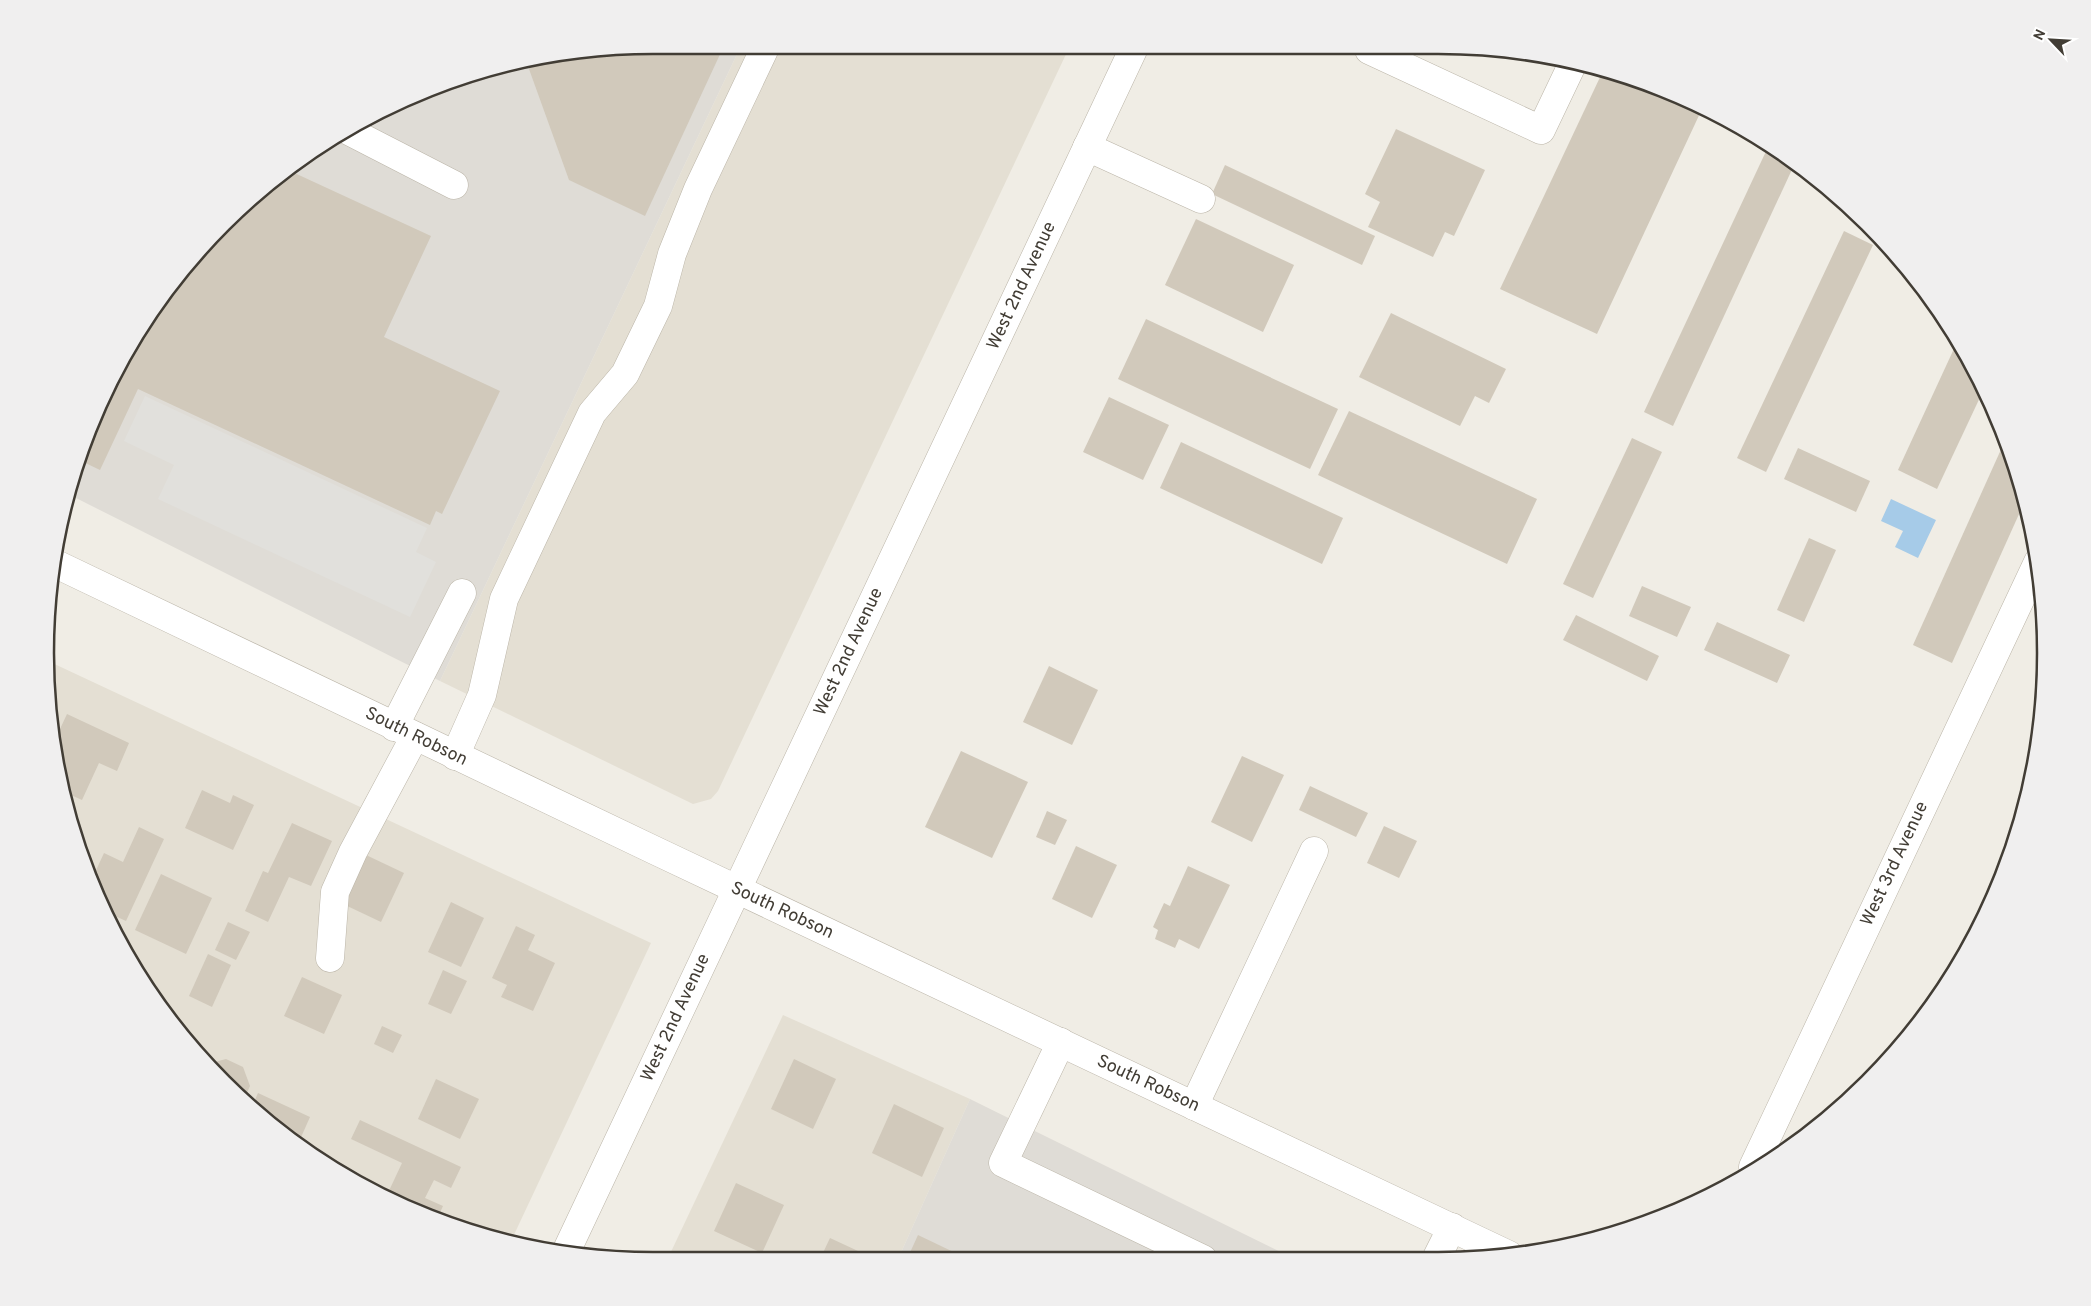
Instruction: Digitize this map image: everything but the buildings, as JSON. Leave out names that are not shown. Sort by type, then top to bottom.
[{"type":"street","points":[[455,756],[482,695],[504,599],[592,413],[625,374],[658,306],[672,254],[698,188],[762,54]]},
{"type":"street","name":"West 2nd Avenue","points":[[569,1246],[1131,54]]},
{"type":"street","points":[[1378,54],[1541,130],[1570,69]]},
{"type":"street","points":[[354,134],[454,185]]},
{"type":"street","points":[[1087,147],[1201,199]]},
{"type":"street","name":"South Robson","points":[[60,566],[455,756],[1497,1249]]},
{"type":"street","name":"West 3rd Avenue","points":[[1756,1161],[2032,575]]},
{"type":"street","points":[[330,958],[335,892],[405,732],[462,594]]},
{"type":"street","points":[[1194,1106],[1314,851]]},
{"type":"street","points":[[1060,1042],[1003,1163],[1190,1252]]},
{"type":"street","points":[[1440,1252],[1452,1227]]},
{"type":"shaded area","points":[[737,54],[1066,54],[718,791],[711,799],[693,804],[440,681]]},
{"type":"shaded area","points":[[737,54],[440,681],[74,497],[99,424],[116,388],[134,353],[155,320],[202,258],[229,229],[288,178],[353,134],[424,99],[498,74],[536,65],[614,55]]},
{"type":"shaded area","points":[[145,396],[427,528],[416,552],[436,562],[410,617],[158,499],[174,465],[124,441]]},
{"type":"shaded area","points":[[54,664],[651,943],[514,1236],[424,1207],[353,1172],[320,1151],[258,1104],[202,1048],[155,986],[134,953],[99,882],[74,808],[65,770],[59,731]]},
{"type":"shaded area","points":[[783,1015],[970,1099],[901,1252],[671,1252]]},
{"type":"shaded area","points":[[970,1099],[1281,1252],[901,1252]]},
{"type":"water","points":[[1891,499],[1936,520],[1918,558],[1895,547],[1903,531],[1881,521]]}]
